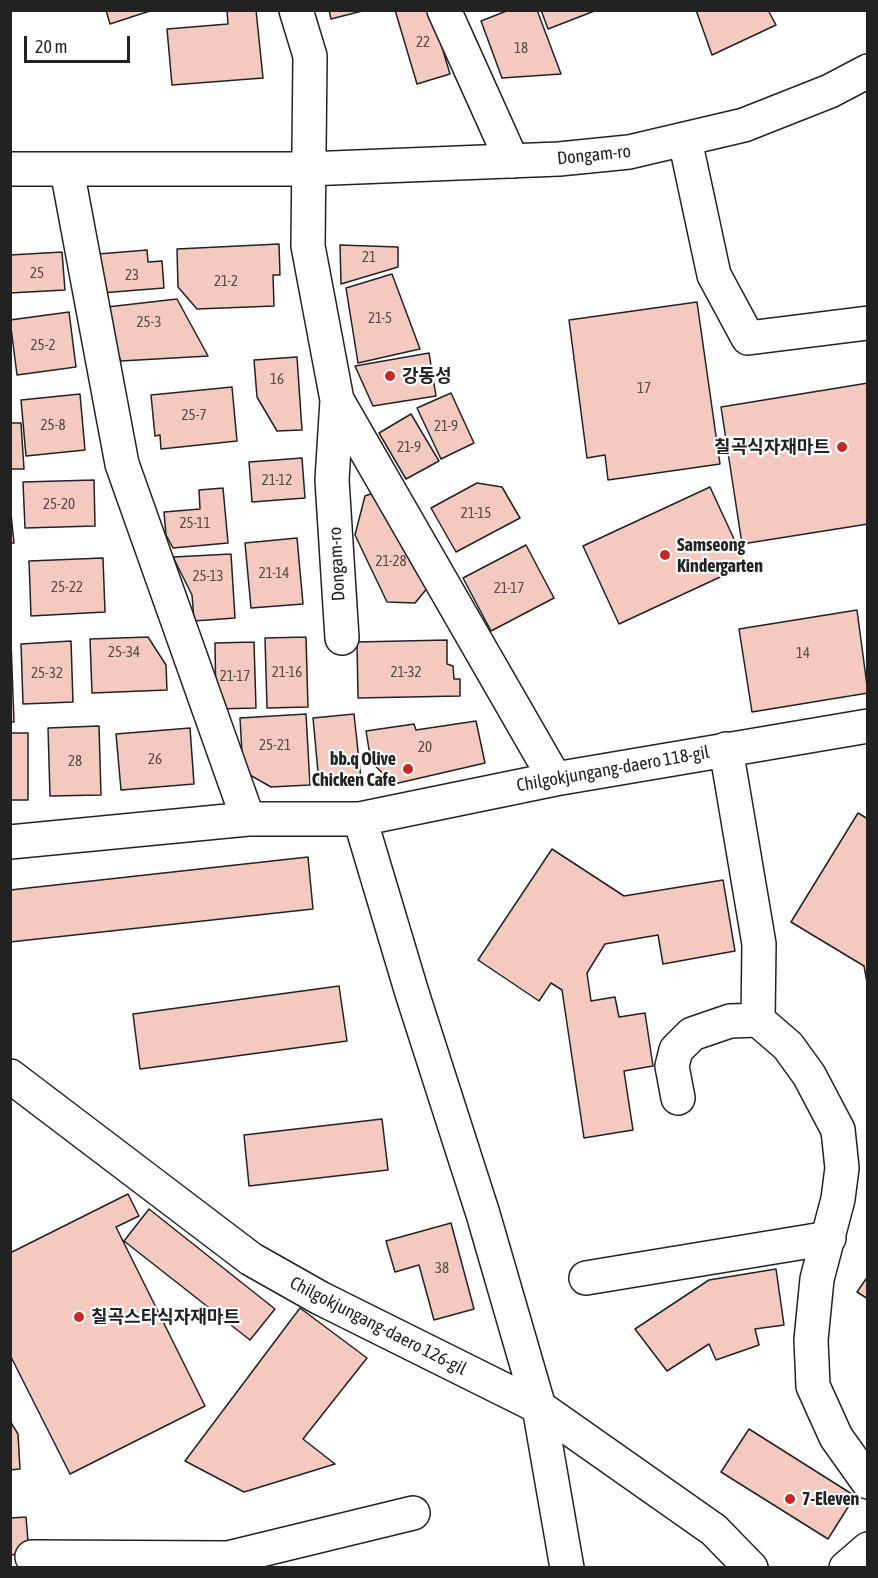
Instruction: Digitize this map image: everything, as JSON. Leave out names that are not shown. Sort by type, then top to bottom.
[{"type":"street","points":[[297,10],[310,56],[307,169]]},
{"type":"street","points":[[444,10],[512,161]]},
{"type":"street","name":"Dongam-ro","points":[[10,169],[307,169],[512,161],[629,152],[744,125],[830,91],[867,71]]},
{"type":"street","points":[[685,140],[714,274],[748,338],[867,323]]},
{"type":"street","name":"Dongam-ro","points":[[307,169],[308,246],[337,400],[332,480],[342,638]]},
{"type":"street","points":[[66,170],[122,464],[248,819]]},
{"type":"street","points":[[337,400],[555,778]]},
{"type":"street","name":"Chilgokjungang-daero 118-gil","points":[[10,842],[248,819],[360,819],[555,778],[867,726]]},
{"type":"street","points":[[726,749],[759,944],[758,1020]]},
{"type":"street","points":[[360,819],[412,993],[483,1214],[538,1407],[567,1568]]},
{"type":"street","points":[[678,1098],[672,1066],[676,1050],[692,1034],[730,1021],[758,1020],[788,1046],[804,1068],[838,1130],[842,1168],[829,1238],[817,1279],[811,1340],[813,1386],[836,1437],[867,1482]]},
{"type":"street","name":"Chilgokjungang-daero 126-gil","points":[[10,1076],[251,1259],[320,1298],[538,1407],[714,1530],[751,1568]]},
{"type":"street","points":[[586,1278],[829,1238]]},
{"type":"street","points":[[32,1557],[228,1563],[413,1513]]},
{"type":"street","points":[[846,1568],[867,1549]]},
{"type":"building","points":[[106,10],[153,10],[110,24]]},
{"type":"building","points":[[227,10],[256,10],[263,78],[172,85],[167,29],[228,24]]},
{"type":"building","points":[[329,10],[366,10],[331,19]]},
{"type":"building","points":[[395,10],[431,10],[450,74],[417,84]]},
{"type":"building","points":[[509,10],[537,10],[561,74],[502,78],[481,21]]},
{"type":"building","points":[[541,10],[597,10],[548,29]]},
{"type":"building","points":[[696,10],[768,10],[776,25],[712,55]]},
{"type":"building","points":[[279,244],[280,275],[273,275],[274,306],[197,309],[178,287],[177,249]]},
{"type":"building","points":[[340,245],[398,247],[398,267],[341,284]]},
{"type":"building","points":[[147,250],[148,262],[162,261],[164,288],[101,293],[98,254]]},
{"type":"building","points":[[62,252],[65,290],[10,293],[10,255]]},
{"type":"building","points":[[392,274],[420,349],[358,363],[346,288]]},
{"type":"building","points":[[177,299],[208,356],[121,361],[110,337],[107,307]]},
{"type":"building","points":[[697,302],[720,464],[608,480],[605,455],[587,458],[569,320]]},
{"type":"building","points":[[69,312],[76,367],[17,375],[10,320]]},
{"type":"building","points":[[429,353],[436,396],[373,406],[355,366]]},
{"type":"building","points":[[297,357],[302,430],[277,431],[257,397],[254,360]]},
{"type":"building","points":[[868,383],[868,524],[742,544],[721,407]]},
{"type":"building","points":[[232,387],[237,441],[161,449],[160,435],[155,436],[151,395]]},
{"type":"building","points":[[451,393],[474,443],[441,459],[417,408]]},
{"type":"building","points":[[80,394],[85,450],[26,456],[21,400]]},
{"type":"building","points":[[411,414],[439,461],[406,479],[379,433]]},
{"type":"building","points":[[10,423],[21,423],[24,469],[10,469]]},
{"type":"building","points":[[302,458],[305,498],[252,502],[249,462]]},
{"type":"building","points":[[94,480],[95,526],[25,528],[23,482]]},
{"type":"building","points":[[477,483],[502,487],[520,518],[456,552],[431,508]]},
{"type":"building","name":"Samseong Kindergarten","points":[[710,487],[746,565],[619,624],[583,546]]},
{"type":"building","points":[[223,488],[228,543],[173,548],[166,535],[164,512],[200,509],[199,490]]},
{"type":"building","points":[[376,492],[429,586],[415,603],[387,602],[355,535],[365,496]]},
{"type":"building","points":[[10,504],[14,543],[10,543]]},
{"type":"building","points":[[297,538],[303,604],[251,608],[245,543]]},
{"type":"building","points":[[526,545],[554,598],[491,631],[463,578]]},
{"type":"building","points":[[231,554],[235,618],[194,621],[192,595],[173,557]]},
{"type":"building","points":[[103,558],[105,612],[31,616],[29,561]]},
{"type":"building","points":[[857,610],[868,693],[752,712],[739,629]]},
{"type":"building","points":[[148,637],[166,665],[167,690],[92,693],[90,639]]},
{"type":"building","points":[[306,637],[308,707],[267,708],[265,638]]},
{"type":"building","points":[[447,640],[447,664],[453,666],[454,679],[460,679],[460,696],[358,698],[357,642]]},
{"type":"building","points":[[11,641],[14,722],[10,722]]},
{"type":"building","points":[[71,641],[73,702],[23,704],[21,644]]},
{"type":"building","points":[[254,642],[256,708],[216,709],[215,643]]},
{"type":"building","points":[[306,714],[310,785],[271,787],[243,771],[240,718]]},
{"type":"building","points":[[354,714],[361,779],[319,783],[313,718]]},
{"type":"building","points":[[476,721],[485,763],[394,784],[371,762],[366,731],[414,724],[416,730]]},
{"type":"building","points":[[99,726],[101,795],[50,796],[48,728]]},
{"type":"building","points":[[190,728],[194,784],[121,790],[116,734]]},
{"type":"building","points":[[10,733],[28,733],[28,800],[10,800]]},
{"type":"building","points":[[858,813],[868,819],[868,988],[864,966],[791,922]]},
{"type":"building","points":[[552,849],[624,896],[723,880],[735,951],[663,964],[658,935],[605,944],[587,973],[591,1001],[615,997],[619,1017],[645,1013],[653,1066],[624,1071],[633,1130],[584,1138],[562,990],[551,983],[539,1001],[478,960]]},
{"type":"building","points":[[308,857],[313,909],[10,942],[10,890]]},
{"type":"building","points":[[339,986],[347,1041],[140,1069],[133,1014]]},
{"type":"building","points":[[382,1119],[388,1170],[249,1186],[244,1135]]},
{"type":"building","points":[[128,1194],[139,1216],[116,1227],[205,1406],[70,1474],[10,1355],[10,1253]]},
{"type":"building","points":[[149,1209],[275,1309],[250,1340],[124,1241]]},
{"type":"building","points":[[451,1223],[474,1309],[434,1320],[419,1265],[395,1272],[386,1241]]},
{"type":"building","points":[[776,1269],[784,1325],[755,1329],[759,1345],[716,1360],[709,1344],[667,1371],[635,1329],[709,1280]]},
{"type":"building","points":[[868,1276],[868,1299],[857,1292]]},
{"type":"building","points":[[300,1308],[367,1358],[303,1439],[335,1464],[244,1492],[185,1461]]},
{"type":"building","points":[[10,1421],[18,1434],[20,1469],[10,1470]]},
{"type":"building","points":[[749,1429],[855,1496],[828,1539],[721,1472]]},
{"type":"building","points":[[26,1517],[29,1553],[10,1555],[10,1518]]},
{"type":"place","name":"강동성","points":[[390,376]]},
{"type":"place","name":"칠곡식자재마트","points":[[842,447]]},
{"type":"place","name":"Samseong Kindergarten","points":[[665,555]]},
{"type":"place","name":"bb.q Olive Chicken Cafe","points":[[408,769]]},
{"type":"place","name":"칠곡스타식자재마트","points":[[79,1317]]},
{"type":"place","name":"7-Eleven","points":[[790,1499]]}]
